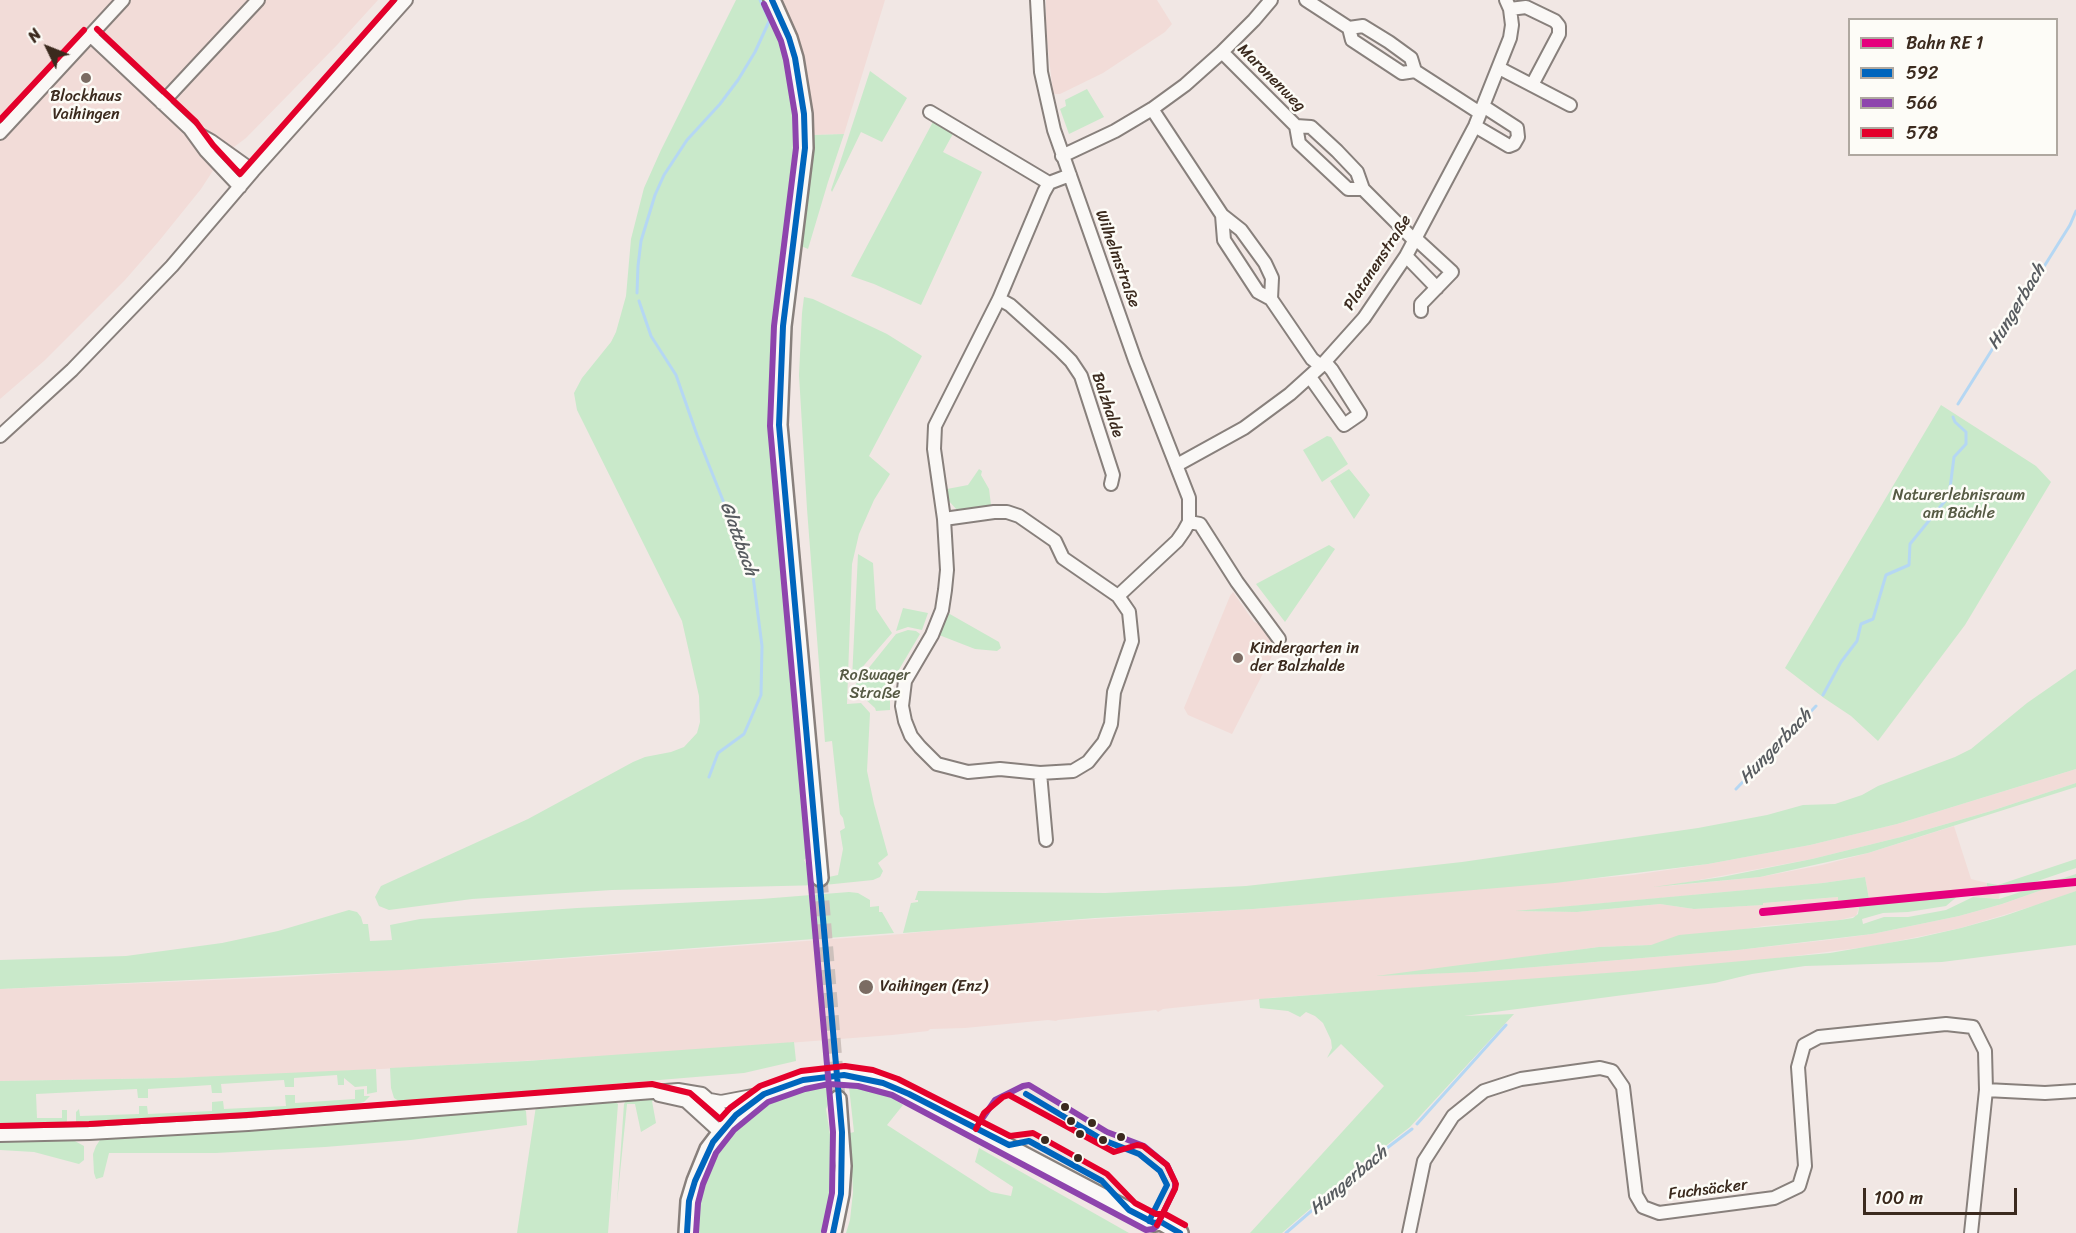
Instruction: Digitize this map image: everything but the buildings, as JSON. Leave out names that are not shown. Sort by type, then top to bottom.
[{"type":"main road","points":[[774,6],[789,38],[799,76],[805,123],[805,148],[783,326],[779,426],[820,878]]},
{"type":"main road","points":[[687,1233],[689,1201],[694,1181],[708,1149],[724,1128],[764,1094],[791,1083],[828,1076],[860,1077],[884,1083],[909,1094],[1008,1145],[1158,1228],[1161,1222],[1180,1233]]},
{"type":"main road","points":[[833,1233],[841,1194],[843,1166],[838,1099]]},
{"type":"street","points":[[0,133],[123,0]]},
{"type":"street","points":[[162,103],[258,0]]},
{"type":"street","points":[[0,436],[72,370],[172,266],[253,171],[406,0]]},
{"type":"street","name":"Wilhelmstraße","points":[[1038,0],[1038,41],[1042,80],[1062,156],[1135,360],[1189,498],[1189,522]]},
{"type":"street","points":[[1062,156],[1106,136],[1152,109],[1185,85],[1222,52],[1271,0]]},
{"type":"street","points":[[1306,0],[1349,28],[1363,26],[1389,42],[1411,58],[1415,71],[1517,128],[1518,137],[1514,144],[1509,146],[1474,126]]},
{"type":"street","name":"Platanenstraße","points":[[1177,465],[1244,428],[1290,394],[1323,364],[1364,318],[1406,256],[1482,110],[1511,32],[1508,4],[1526,7],[1555,21],[1559,26],[1559,34],[1532,85]]},
{"type":"street","points":[[1349,28],[1352,40],[1402,74],[1415,71]]},
{"type":"street","points":[[91,36],[189,129],[240,187]]},
{"type":"street","name":"Maronenweg","points":[[1222,52],[1296,126],[1299,143],[1348,189],[1363,189]]},
{"type":"street","points":[[1499,68],[1570,105]]},
{"type":"street","points":[[1152,109],[1222,215],[1242,230],[1265,263],[1272,278],[1271,299]]},
{"type":"street","points":[[930,112],[1049,183]]},
{"type":"street","name":"Maronenweg","points":[[1296,126],[1311,127],[1358,172],[1363,189],[1452,272],[1421,304],[1421,311]]},
{"type":"street","points":[[189,129],[211,141],[253,171]]},
{"type":"street","points":[[944,519],[994,512],[1007,512],[1019,516],[1055,541],[1063,558],[1118,596],[1129,612],[1132,641],[1114,692],[1111,724],[1104,742],[1088,762],[1073,771],[968,772],[938,764],[911,736],[905,721],[902,697],[905,681],[932,635],[942,610],[947,570],[944,519],[934,449],[935,426],[999,299],[1049,183],[1070,175]]},
{"type":"street","points":[[1222,215],[1224,240],[1258,292],[1271,299],[1312,359],[1332,370],[1360,414],[1344,425],[1310,377]]},
{"type":"street","points":[[1406,256],[1437,288]]},
{"type":"street","name":"Balzhalde","points":[[999,299],[1010,305],[1060,350],[1081,376],[1113,475],[1111,484]]},
{"type":"street","points":[[1118,596],[1177,541],[1189,522],[1200,524],[1237,582],[1279,639]]},
{"type":"street","points":[[1040,773],[1040,795],[1046,840]]},
{"type":"street","name":"Fuchsäcker","points":[[1409,1233],[1424,1161],[1454,1116],[1484,1091],[1521,1078],[1600,1068],[1612,1071],[1623,1087],[1636,1195],[1643,1207],[1659,1213],[1774,1198],[1799,1186],[1805,1166],[1798,1067],[1804,1045],[1819,1037],[1946,1024],[1973,1027],[1985,1051],[1986,1090],[1971,1233]]},
{"type":"street","points":[[0,1135],[248,1124],[678,1090],[693,1091],[710,1100],[717,1107],[724,1128]]},
{"type":"street","points":[[1986,1090],[2045,1093],[2076,1091]]},
{"type":"street","points":[[652,1093],[686,1101],[724,1128]]},
{"type":"street","points":[[710,1100],[721,1102],[764,1094]]},
{"type":"shaded area","points":[[0,0],[378,0],[337,45],[214,169],[201,189],[125,280],[44,361],[0,399]]},
{"type":"shaded area","points":[[782,0],[885,0],[844,134],[813,135],[808,88],[791,27],[780,2]]},
{"type":"shaded area","points":[[1046,0],[1157,0],[1172,24],[1165,32],[1103,73],[1060,94],[1053,94],[1046,30]]},
{"type":"shaded area","name":"Kindergarten in der Balzhalde","points":[[1233,592],[1254,622],[1263,625],[1277,646],[1232,734],[1188,715],[1184,708]]},
{"type":"shaded area","points":[[2076,769],[2076,783],[1901,837],[1812,859],[1667,886],[1760,877],[1822,865],[1954,826],[1971,879],[1987,883],[1989,888],[2000,892],[1999,899],[1959,895],[1869,899],[1865,877],[1823,883],[1519,911],[1577,912],[1660,904],[1694,909],[1838,897],[1839,900],[1854,901],[1859,908],[1856,916],[1840,920],[1764,926],[1651,945],[1599,947],[1392,975],[1475,972],[1738,950],[1872,934],[1959,916],[2002,904],[2076,878],[2076,891],[2050,901],[1961,928],[1874,946],[1739,963],[1269,998],[1163,1009],[1158,1012],[1156,1010],[1056,1021],[930,1029],[892,1035],[644,1054],[293,1074],[0,1081],[0,989],[286,977],[518,962],[969,927],[1253,909],[1633,875],[1810,845],[1897,824]]},
{"type":"green space","points":[[736,0],[762,0],[787,59],[795,97],[794,175],[772,340],[771,423],[812,854],[804,860],[816,877],[838,875],[843,849],[840,831],[845,828],[840,814],[832,741],[825,742],[807,509],[799,375],[804,297],[813,299],[887,334],[922,356],[869,456],[890,474],[874,500],[859,534],[852,564],[847,704],[861,703],[870,713],[867,771],[888,855],[878,863],[883,871],[880,877],[873,880],[824,885],[612,890],[472,899],[389,910],[379,906],[375,897],[381,886],[528,819],[633,762],[684,747],[697,733],[700,722],[699,696],[682,621],[577,410],[574,393],[582,378],[611,342],[616,332],[626,296],[631,239],[644,188]]},
{"type":"green space","points":[[870,71],[907,98],[882,142],[861,132],[832,192],[831,190]]},
{"type":"green space","points":[[1087,89],[1104,117],[1069,134],[1060,109],[1066,106],[1065,100]]},
{"type":"green space","points":[[935,118],[955,130],[943,152],[982,172],[921,305],[851,276]]},
{"type":"green space","points":[[844,134],[808,249],[799,245],[813,135]]},
{"type":"green space","name":"Naturerlebnisraum am Bächle","points":[[1941,405],[2036,466],[2051,482],[1965,625],[1878,741],[1851,716],[1785,668]]},
{"type":"green space","points":[[1327,436],[1331,437],[1348,464],[1322,482],[1303,450]]},
{"type":"green space","points":[[979,469],[989,489],[991,505],[957,510],[948,500],[947,489],[968,485]]},
{"type":"green space","points":[[1349,469],[1370,495],[1354,519],[1330,481]]},
{"type":"green space","points":[[1329,545],[1335,549],[1285,622],[1256,584]]},
{"type":"green space","points":[[858,554],[873,563],[876,609],[892,633],[852,679]]},
{"type":"green space","name":"Roßwager Straße","points":[[903,608],[928,613],[922,630],[908,627],[896,631]]},
{"type":"green space","points":[[948,613],[999,642],[1001,648],[997,651],[975,649],[939,635]]},
{"type":"green space","name":"Roßwager Straße","points":[[908,630],[920,634],[894,678],[890,694],[890,710],[876,711],[855,690],[855,685],[896,634]]},
{"type":"green space","points":[[2076,669],[2076,769],[1897,824],[1810,845],[1708,864],[1555,883],[1253,909],[1095,918],[903,933],[911,903],[918,902],[915,900],[918,891],[1105,893],[1246,886],[1462,862],[1698,828],[1767,815],[1803,805],[1835,804],[1971,749],[2027,703]]},
{"type":"green space","points":[[2076,783],[2076,787],[1868,853],[1760,877],[1653,887],[1722,877],[1812,859],[1901,837]]},
{"type":"green space","points":[[2076,859],[2076,868],[2008,891],[1995,891],[1987,886],[1987,883],[1998,885]]},
{"type":"green space","points":[[2076,874],[2076,878],[2002,904],[1959,916],[1872,934],[1738,950],[1475,972],[1376,976],[1599,947],[1651,945],[1679,935],[1840,920],[1853,918],[1858,914],[1859,908],[1854,901],[1838,900],[1838,897],[1694,909],[1660,904],[1577,912],[1515,911],[1823,883],[1865,877],[1869,899],[1959,895],[1946,906],[1883,913],[1862,919],[1863,924],[1884,917],[1908,917],[1946,910],[1973,897],[1999,899]]},
{"type":"green space","points":[[2076,891],[2076,945],[1942,962],[1805,966],[1752,974],[1715,983],[1464,1016],[1514,1014],[1410,1127],[1361,1165],[1282,1233],[1250,1233],[1384,1086],[1341,1044],[1327,1058],[1332,1048],[1331,1040],[1323,1023],[1315,1016],[1306,1012],[1300,1017],[1288,1011],[1260,1008],[1259,999],[1633,971],[1830,953],[1961,928]]},
{"type":"green space","points":[[858,893],[870,900],[870,907],[879,906],[879,912],[882,912],[894,933],[401,970],[0,989],[0,960],[126,956],[222,943],[278,931],[349,910],[357,912],[363,924],[368,924],[370,941],[392,940],[390,925],[420,919]]},
{"type":"green space","points":[[794,1042],[796,1061],[744,1073],[406,1101],[394,1098],[391,1088],[390,1068],[527,1061]]},
{"type":"green space","points":[[376,1069],[377,1092],[367,1094],[367,1086],[355,1087],[344,1078],[344,1085],[338,1085],[337,1075],[294,1078],[294,1087],[285,1087],[284,1080],[221,1084],[222,1093],[212,1093],[211,1085],[148,1089],[148,1098],[138,1098],[137,1089],[36,1094],[37,1118],[62,1118],[62,1110],[67,1110],[67,1121],[64,1127],[0,1130],[0,1081],[173,1078]]},
{"type":"green space","points":[[838,1083],[826,1109],[835,1166],[825,1233],[692,1233],[696,1201],[702,1181],[730,1137],[751,1114],[774,1097],[811,1084]]},
{"type":"green space","points":[[859,1085],[883,1092],[903,1105],[887,1125],[991,1192],[1011,1196],[1013,1187],[975,1162],[979,1148],[1129,1233],[846,1233],[853,1192],[850,1133],[854,1132],[849,1087]]},
{"type":"green space","points":[[364,1089],[364,1096],[370,1096],[364,1102],[356,1104],[87,1123],[86,1129],[81,1129],[76,1124],[76,1112],[79,1109],[80,1116],[139,1114],[139,1106],[147,1106],[148,1114],[212,1111],[212,1102],[223,1101],[224,1109],[286,1106],[285,1095],[295,1095],[295,1103],[355,1099],[355,1090]]},
{"type":"green space","points":[[658,1097],[684,1104],[707,1124],[706,1131],[702,1123],[684,1108],[674,1103],[658,1100],[652,1101],[656,1123],[641,1132],[635,1104],[627,1104],[617,1203],[624,1104],[627,1099]]},
{"type":"green space","points":[[615,1102],[618,1104],[608,1233],[517,1233],[536,1106]]},
{"type":"green space","points":[[521,1108],[526,1111],[527,1125],[411,1140],[325,1147],[216,1153],[109,1153],[103,1177],[96,1179],[94,1173],[93,1154],[96,1146],[100,1140],[112,1138],[215,1133]]},
{"type":"green space","points":[[73,1140],[84,1146],[84,1160],[79,1164],[34,1152],[0,1150],[0,1141]]},
{"type":"waterway","points":[[760,0],[769,20]]},
{"type":"waterway","name":"Glattbach","points":[[637,293],[641,241],[655,195],[664,175],[687,140],[720,104],[738,80],[755,52],[772,15]]},
{"type":"waterway","name":"Hungerbach","points":[[1958,404],[2070,225],[2076,211]]},
{"type":"waterway","name":"Glattbach","points":[[639,301],[651,336],[676,375],[697,435],[753,576],[762,646],[761,695],[744,734],[718,753],[709,777]]},
{"type":"waterway","name":"Hungerbach","points":[[1823,695],[1841,662],[1857,641],[1861,624],[1873,619],[1886,575],[1909,565],[1910,544],[1949,496],[1954,457],[1966,444],[1966,432],[1953,417]]},
{"type":"waterway","name":"Hungerbach","points":[[1736,789],[1816,706]]},
{"type":"waterway","name":"Hungerbach","points":[[1417,1124],[1506,1025]]},
{"type":"waterway","name":"Hungerbach","points":[[1286,1233],[1362,1167],[1412,1129]]},
{"type":"tunnel","points":[[820,878],[838,1099]]},
{"type":"transit line","name":"578","points":[[97,29],[196,122],[213,145],[240,174],[394,0]]},
{"type":"transit line","name":"592","points":[[772,0],[795,58],[804,114],[805,148],[783,326],[779,425],[842,1132],[841,1194],[833,1233]]},
{"type":"transit line","name":"566","points":[[764,4],[781,41],[795,115],[796,148],[774,326],[770,426],[833,1132],[832,1193],[824,1231]]},
{"type":"transit line","name":"578","points":[[0,120],[84,30]]},
{"type":"transit line","points":[[1763,912],[2076,882]]},
{"type":"transit line","name":"578","points":[[0,1126],[89,1124],[247,1115],[652,1084],[690,1093],[720,1119],[730,1108],[760,1086],[801,1071],[845,1066],[873,1070],[898,1079],[1010,1136],[1033,1133],[1107,1174],[1135,1203],[1156,1214],[1165,1214],[1185,1225]]},
{"type":"transit line","name":"592","points":[[687,1233],[689,1201],[695,1181],[713,1142],[736,1115],[764,1094],[803,1080],[844,1075],[883,1083],[1009,1145]]},
{"type":"transit line","name":"566","points":[[696,1233],[698,1203],[703,1184],[716,1153],[734,1130],[768,1102],[805,1089],[829,1084],[858,1086],[892,1095],[1146,1230],[1157,1226],[1175,1188],[1175,1182],[1167,1165],[1144,1146],[1107,1132],[1029,1085],[995,1100],[980,1122]]},
{"type":"transit line","name":"592","points":[[1026,1094],[1103,1140],[1139,1154],[1160,1171],[1167,1185],[1149,1221]]},
{"type":"transit line","name":"578","points":[[976,1129],[984,1113],[1003,1097],[1009,1095],[1114,1152],[1137,1145],[1143,1146],[1167,1165],[1176,1184],[1157,1225]]},
{"type":"transit line","name":"592","points":[[1009,1145],[1029,1141],[1102,1181],[1129,1210],[1154,1223],[1161,1222],[1180,1233]]},
{"type":"place","name":"Blockhaus Vaihingen","points":[[86,78]]},
{"type":"place","name":"Kindergarten in der Balzhalde","points":[[1238,658]]},
{"type":"place","name":"Vaihingen (Enz)","points":[[866,987]]}]
